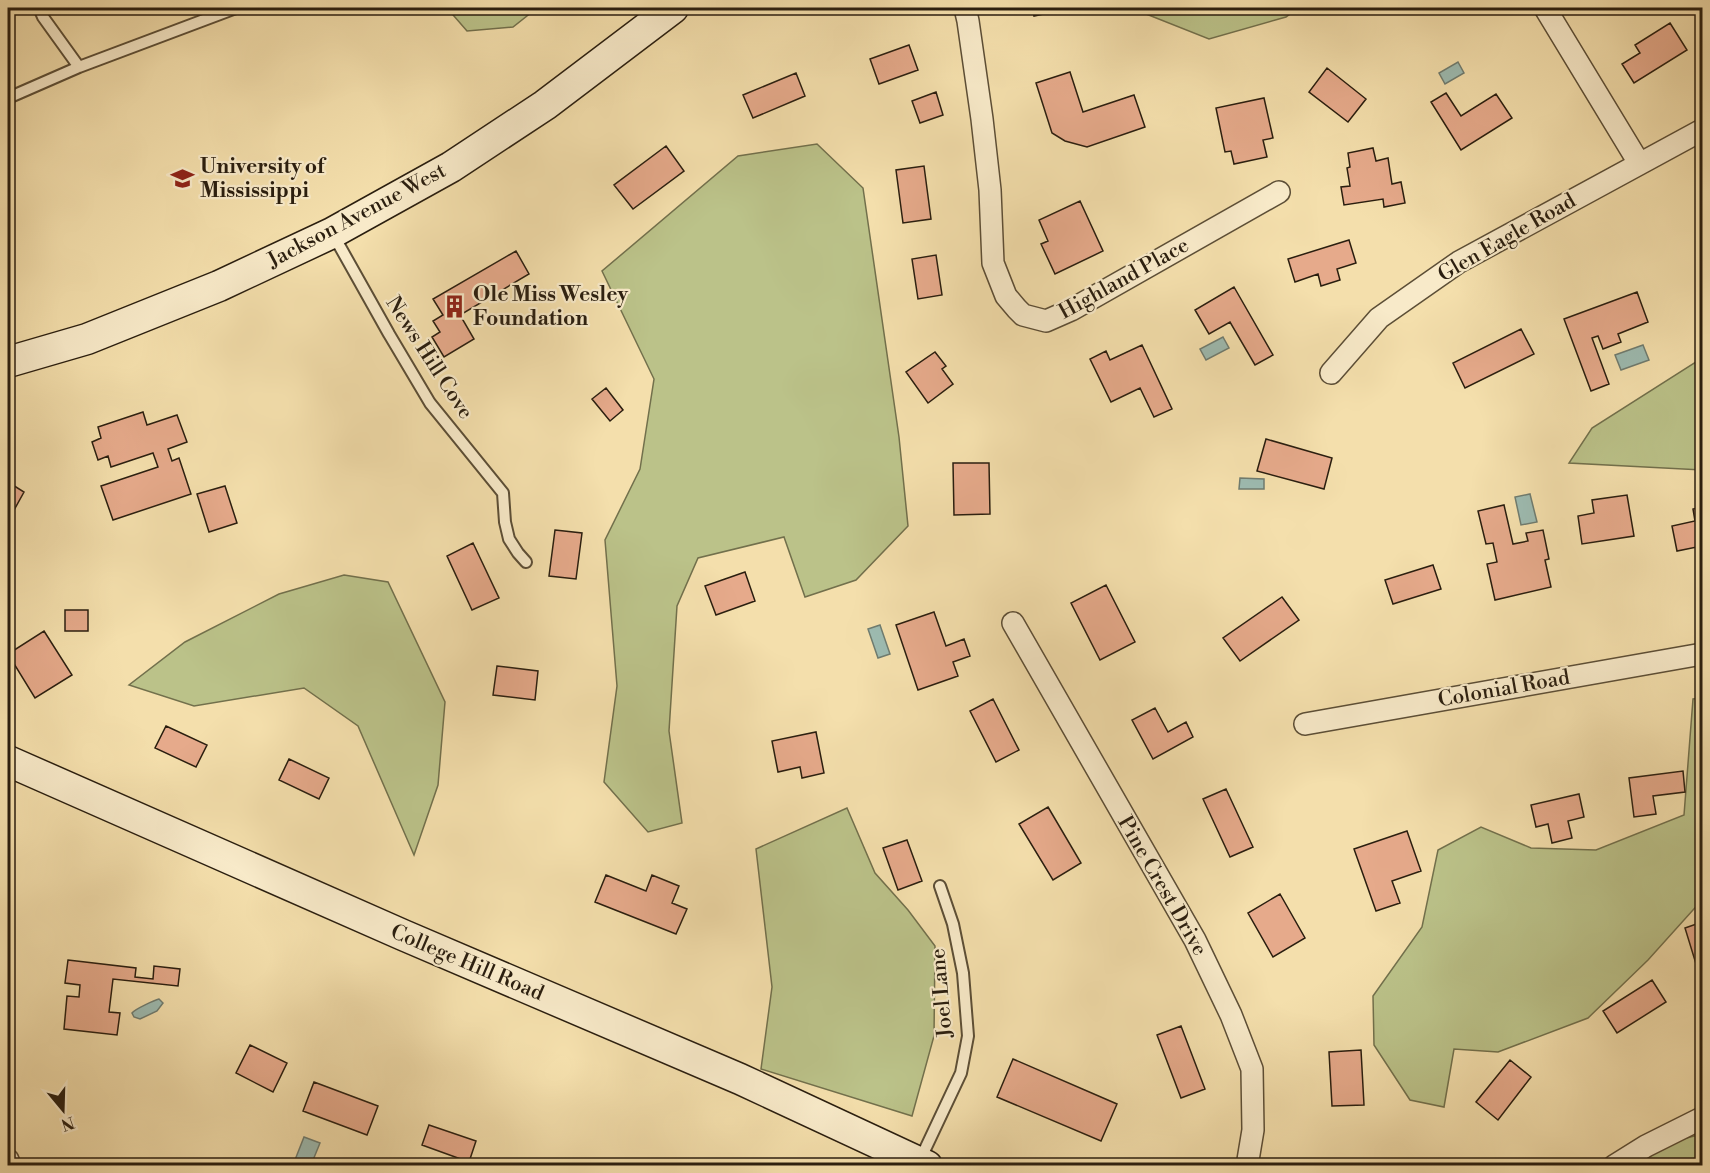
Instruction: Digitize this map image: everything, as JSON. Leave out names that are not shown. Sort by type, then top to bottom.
[{"type":"street","name":"Jackson Avenue West","points":[[8,362],[87,339],[208,291],[332,233],[470,155],[545,105],[673,8]]},
{"type":"street","name":"Highland Place","points":[[964,8],[968,21],[982,119],[990,190],[993,263],[1006,296],[1023,315],[1046,321],[1280,192]]},
{"type":"street","points":[[1545,8],[1639,163]]},
{"type":"street","name":"Glen Eagle Road","points":[[1331,373],[1379,318],[1459,262],[1702,130]]},
{"type":"street","name":"Pine Crest Drive","points":[[1013,623],[1195,940],[1231,1015],[1252,1070],[1253,1130],[1247,1166]]},
{"type":"street","name":"Colonial Road","points":[[1305,724],[1702,654]]},
{"type":"street","name":"College Hill Road","points":[[8,761],[403,935],[740,1079],[923,1164]]},
{"type":"street","points":[[1614,1166],[1646,1146],[1702,1118]]},
{"type":"street","points":[[8,1160],[10,1166]]},
{"type":"lane","points":[[39,8],[79,67]]},
{"type":"lane","points":[[8,98],[79,67],[236,8]]},
{"type":"lane","name":"News Hill Cove","points":[[332,233],[430,403],[503,493],[509,539],[526,562]]},
{"type":"lane","name":"Joel Lane","points":[[923,1164],[961,1073],[968,1036],[963,973],[953,924],[940,886]]},
{"type":"green space","points":[[447,8],[537,8],[513,27],[467,31]]},
{"type":"green space","points":[[1131,8],[1298,8],[1286,17],[1209,39]]},
{"type":"green space","points":[[817,144],[863,188],[899,437],[908,526],[856,580],[805,597],[784,537],[698,558],[677,606],[669,731],[682,823],[648,832],[604,782],[617,686],[605,540],[640,469],[654,379],[602,271],[738,156]]},
{"type":"green space","points":[[1702,358],[1702,470],[1569,463],[1592,428]]},
{"type":"green space","points":[[344,575],[388,582],[445,702],[438,785],[414,855],[358,726],[304,688],[194,706],[129,685],[185,642],[279,594]]},
{"type":"green space","points":[[1702,698],[1702,900],[1648,960],[1588,1018],[1498,1052],[1454,1049],[1444,1107],[1410,1100],[1374,1045],[1373,996],[1422,927],[1438,850],[1481,827],[1531,848],[1596,850],[1684,815],[1693,699]]},
{"type":"green space","points":[[847,808],[875,873],[908,910],[935,946],[934,1036],[912,1116],[761,1069],[772,987],[756,849]]},
{"type":"green space","points":[[1702,1134],[1702,1165],[1631,1166],[1667,1143]]},
{"type":"water","points":[[1458,62],[1464,73],[1445,84],[1439,73]]},
{"type":"water","points":[[1223,337],[1229,348],[1206,360],[1200,349]]},
{"type":"water","points":[[1643,345],[1649,360],[1621,370],[1615,355]]},
{"type":"water","points":[[1240,478],[1264,479],[1264,489],[1239,489]]},
{"type":"water","points":[[1530,494],[1537,522],[1521,525],[1515,497]]},
{"type":"water","points":[[880,625],[890,654],[878,658],[868,629]]},
{"type":"water","points":[[159,999],[163,1003],[157,1011],[140,1019],[134,1017],[132,1013],[134,1011]]},
{"type":"water","points":[[304,1137],[320,1143],[311,1165],[293,1165]]},
{"type":"building","points":[[1032,8],[1061,8],[1062,10],[1034,16]]},
{"type":"building","points":[[1670,23],[1687,50],[1634,83],[1622,64],[1640,53],[1635,45]]},
{"type":"building","points":[[909,45],[918,70],[879,84],[870,59]]},
{"type":"building","points":[[1327,68],[1366,99],[1348,122],[1309,92]]},
{"type":"building","points":[[1070,72],[1083,112],[1134,95],[1145,127],[1087,147],[1065,141],[1052,133],[1036,83]]},
{"type":"building","points":[[796,73],[805,96],[753,118],[743,95]]},
{"type":"building","points":[[936,92],[943,115],[920,123],[912,101]]},
{"type":"building","points":[[1446,93],[1461,116],[1496,94],[1512,118],[1461,150],[1431,102]]},
{"type":"building","points":[[1264,98],[1273,138],[1263,140],[1267,157],[1234,164],[1231,151],[1225,152],[1216,108]]},
{"type":"building","points":[[666,146],[684,171],[633,209],[614,185]]},
{"type":"building","points":[[1373,148],[1376,161],[1388,158],[1392,184],[1401,182],[1405,203],[1384,207],[1383,199],[1344,205],[1341,187],[1350,186],[1347,168],[1350,167],[1348,153]]},
{"type":"building","points":[[924,166],[931,219],[903,223],[896,170]]},
{"type":"building","points":[[1080,201],[1103,251],[1055,274],[1041,244],[1048,241],[1039,220]]},
{"type":"building","points":[[1349,240],[1356,263],[1337,269],[1340,280],[1321,286],[1318,274],[1295,282],[1288,259]]},
{"type":"building","name":"Ole Miss Wesley Foundation","points":[[516,251],[529,274],[460,315],[474,339],[444,357],[432,337],[440,332],[433,321],[443,315],[433,299]]},
{"type":"building","points":[[936,255],[942,295],[918,299],[912,259]]},
{"type":"building","points":[[1234,287],[1273,355],[1255,365],[1230,322],[1209,334],[1195,310]]},
{"type":"building","points":[[1637,292],[1648,322],[1618,334],[1621,342],[1603,349],[1598,336],[1592,338],[1609,384],[1591,391],[1564,319]]},
{"type":"building","points":[[1521,329],[1534,354],[1465,388],[1453,363]]},
{"type":"building","points":[[1142,345],[1172,409],[1154,417],[1140,388],[1111,402],[1090,359],[1106,351],[1110,360]]},
{"type":"building","points":[[935,352],[946,366],[942,369],[953,384],[928,403],[906,372]]},
{"type":"building","points":[[606,388],[623,410],[610,421],[592,399]]},
{"type":"building","points":[[143,412],[147,425],[177,415],[187,442],[168,449],[172,461],[179,458],[191,494],[113,520],[101,486],[158,467],[153,453],[111,467],[108,456],[98,460],[92,442],[101,438],[98,427]]},
{"type":"building","points":[[1266,439],[1332,458],[1324,489],[1257,471]]},
{"type":"building","points":[[953,463],[989,463],[990,514],[954,515]]},
{"type":"building","points":[[8,482],[24,492],[8,521]]},
{"type":"building","points":[[225,486],[237,523],[209,532],[197,494]]},
{"type":"building","points":[[1627,495],[1634,536],[1582,544],[1578,516],[1594,513],[1592,500]]},
{"type":"building","points":[[1504,505],[1513,544],[1528,541],[1526,533],[1543,530],[1549,559],[1545,560],[1551,587],[1495,600],[1487,564],[1497,562],[1493,543],[1486,544],[1478,511]]},
{"type":"building","points":[[1702,507],[1702,546],[1677,551],[1672,526],[1695,521],[1693,509]]},
{"type":"building","points":[[8,521],[14,543],[8,545]]},
{"type":"building","points":[[555,530],[582,533],[576,579],[549,576]]},
{"type":"building","points":[[473,543],[499,598],[472,610],[447,556]]},
{"type":"building","points":[[1433,565],[1441,589],[1393,604],[1385,580]]},
{"type":"building","points":[[745,572],[755,601],[716,615],[705,586]]},
{"type":"building","points":[[1106,585],[1135,642],[1100,660],[1071,603]]},
{"type":"building","points":[[1282,597],[1299,620],[1240,661],[1223,638]]},
{"type":"building","points":[[65,610],[88,610],[88,631],[65,631]]},
{"type":"building","points":[[934,612],[946,646],[964,639],[970,656],[953,662],[958,676],[918,690],[896,625]]},
{"type":"building","points":[[44,631],[72,675],[35,698],[8,654]]},
{"type":"building","points":[[497,666],[538,671],[535,700],[493,695]]},
{"type":"building","points":[[993,699],[1019,750],[996,762],[970,711]]},
{"type":"building","points":[[1155,708],[1168,732],[1186,722],[1193,737],[1153,759],[1132,720]]},
{"type":"building","points":[[166,726],[207,745],[196,767],[155,748]]},
{"type":"building","points":[[816,732],[824,773],[802,778],[800,767],[778,772],[772,741]]},
{"type":"building","points":[[289,759],[329,778],[319,799],[279,780]]},
{"type":"building","points":[[1683,771],[1685,792],[1653,796],[1656,814],[1634,817],[1629,778]]},
{"type":"building","points":[[1226,789],[1253,847],[1230,857],[1203,799]]},
{"type":"building","points":[[1579,794],[1584,817],[1568,821],[1572,838],[1552,843],[1548,824],[1536,827],[1531,805]]},
{"type":"building","points":[[1048,807],[1081,863],[1053,880],[1019,824]]},
{"type":"building","points":[[1407,831],[1421,871],[1392,881],[1400,903],[1376,911],[1354,849]]},
{"type":"building","points":[[907,840],[922,881],[898,890],[883,848]]},
{"type":"building","points":[[606,875],[646,891],[652,875],[679,886],[672,903],[687,909],[676,934],[595,902]]},
{"type":"building","points":[[1280,894],[1305,938],[1273,957],[1248,913]]},
{"type":"building","points":[[1702,922],[1702,976],[1700,977],[1685,928]]},
{"type":"building","points":[[68,960],[136,968],[135,977],[153,979],[154,966],[180,969],[178,986],[113,979],[109,1012],[120,1013],[117,1035],[64,1029],[67,996],[79,997],[80,985],[65,983]]},
{"type":"building","points":[[1652,980],[1666,1002],[1617,1033],[1603,1011]]},
{"type":"building","points":[[1181,1026],[1205,1089],[1181,1098],[1157,1035]]},
{"type":"building","points":[[250,1045],[287,1063],[273,1092],[236,1073]]},
{"type":"building","points":[[1361,1050],[1364,1105],[1332,1106],[1329,1052]]},
{"type":"building","points":[[1013,1059],[1117,1104],[1101,1141],[997,1097]]},
{"type":"building","points":[[1510,1060],[1531,1077],[1498,1120],[1476,1102]]},
{"type":"building","points":[[314,1082],[378,1106],[367,1135],[303,1111]]},
{"type":"building","points":[[429,1125],[476,1141],[469,1162],[422,1145]]},
{"type":"place","name":"University of Mississippi","points":[[182,179]]},
{"type":"place","name":"Ole Miss Wesley Foundation","points":[[455,307]]}]
